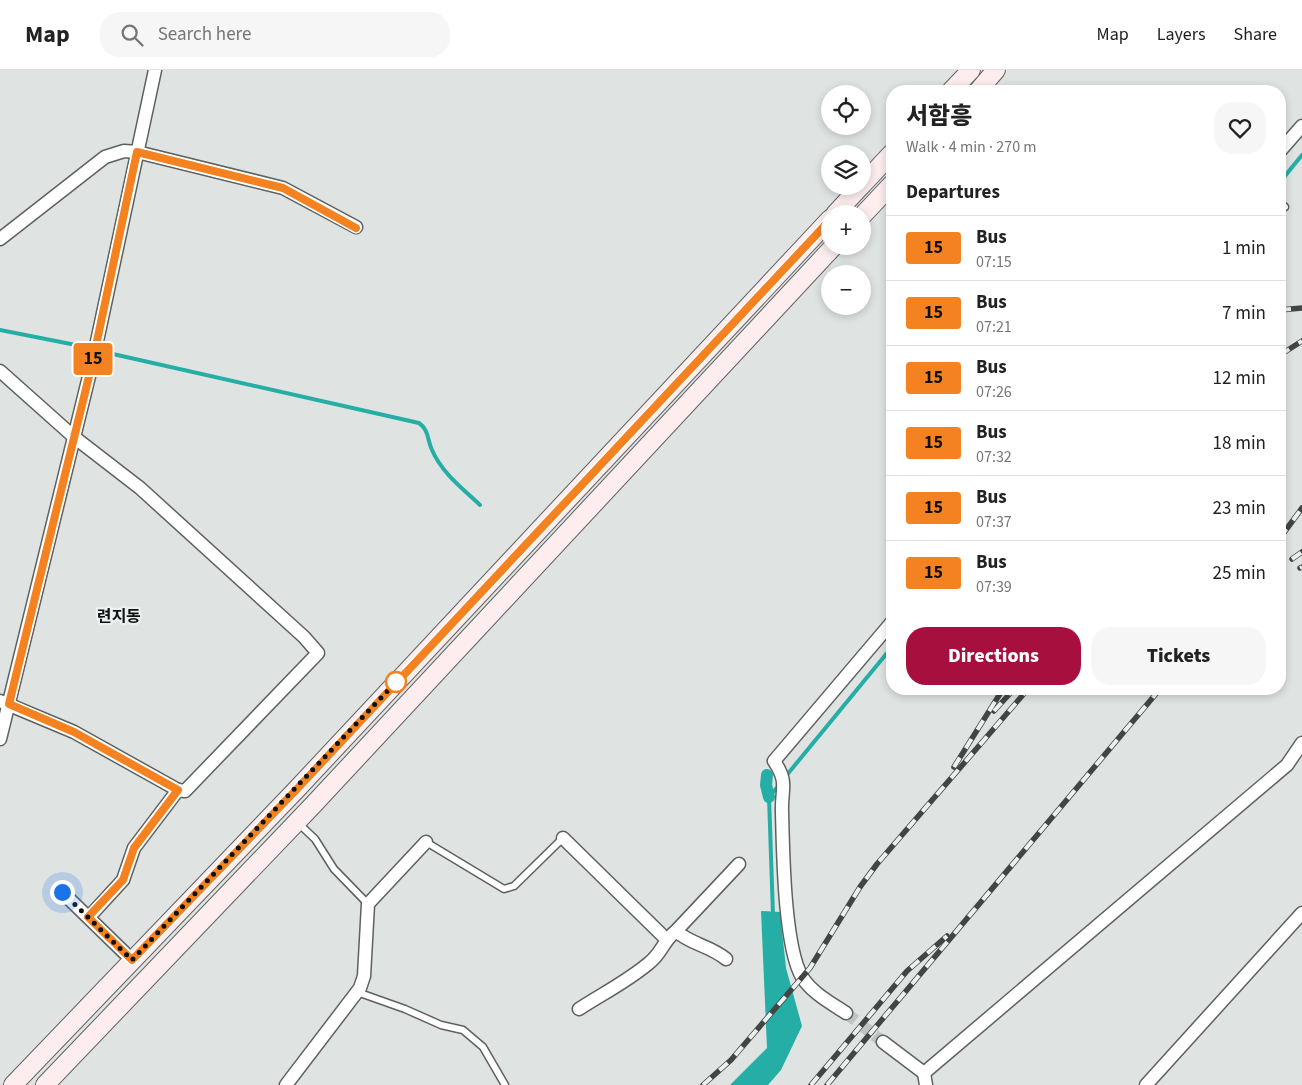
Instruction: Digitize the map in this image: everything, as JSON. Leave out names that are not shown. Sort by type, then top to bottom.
[{"type":"main road","points":[[957,85],[971,70]]},
{"type":"main road","points":[[983,85],[996,70]]},
{"type":"main road","points":[[871,176],[886,160]]},
{"type":"main road","points":[[871,206],[886,190]]},
{"type":"main road","points":[[844,205],[853,195]]},
{"type":"main road","points":[[45,1085],[296,822],[304,797],[821,230]]},
{"type":"main road","points":[[13,1085],[132,960],[304,797],[825,255]]},
{"type":"street","points":[[0,739],[4,703],[93,360],[155,70]]},
{"type":"street","points":[[1286,144],[1302,126]]},
{"type":"street","points":[[0,239],[105,157],[124,151],[137,152],[283,188],[356,228]]},
{"type":"street","points":[[0,371],[74,437],[140,488],[304,637],[318,653],[185,791],[178,790],[74,732],[4,703]]},
{"type":"street","points":[[846,1013],[810,987],[802,977],[794,956],[784,856],[782,810],[785,784],[774,761],[886,629]]},
{"type":"street","points":[[883,1042],[925,1079],[1287,765],[1302,743]]},
{"type":"street","points":[[88,917],[123,880],[134,848],[178,790]]},
{"type":"street","points":[[563,838],[666,939]]},
{"type":"street","points":[[286,1085],[357,992],[364,976],[368,904],[426,842]]},
{"type":"street","points":[[579,1009],[649,964],[661,952],[666,939],[676,931],[739,864]]},
{"type":"street","points":[[62,892],[132,960]]},
{"type":"street","points":[[1146,1085],[1302,913]]},
{"type":"street","points":[[676,931],[682,936],[716,951],[726,959]]},
{"type":"lane","points":[[296,822],[316,839],[334,869],[368,904]]},
{"type":"lane","points":[[426,842],[504,889],[514,886],[563,838]]},
{"type":"lane","points":[[357,992],[441,1024],[463,1030],[483,1048],[505,1085]]},
{"type":"water","points":[[761,911],[780,912],[786,968],[802,1026],[781,1070],[768,1085],[730,1085],[767,1048]]},
{"type":"waterway","points":[[1286,175],[1302,155]]},
{"type":"waterway","points":[[0,330],[86,347]]},
{"type":"waterway","points":[[104,352],[419,423],[426,432],[432,450],[441,466],[480,505]]},
{"type":"waterway","points":[[786,776],[886,654]]},
{"type":"waterway","points":[[767,775],[766,785],[769,797]]},
{"type":"waterway","points":[[773,915],[769,797],[780,784]]},
{"type":"tunnel","points":[[846,1013],[883,1042]]},
{"type":"railway","points":[[1286,309],[1302,308]]},
{"type":"railway","points":[[1286,351],[1302,341]]},
{"type":"railway","points":[[1286,530],[1302,508]]},
{"type":"railway","points":[[1292,559],[1302,552]]},
{"type":"railway","points":[[954,767],[999,695]]},
{"type":"railway","points":[[994,711],[1009,695]]},
{"type":"railway","points":[[703,1085],[731,1060],[810,968],[860,887],[877,864],[1023,695]]},
{"type":"railway","points":[[827,1085],[1155,695]]},
{"type":"railway","points":[[811,1085],[907,971],[947,936]]},
{"type":"bus line","name":"15","points":[[356,228],[283,188],[137,152],[93,360],[9,704],[74,732],[178,790],[134,848],[123,880],[88,917],[132,960],[296,790],[821,230]]},
{"type":"district","name":"련지동","points":[[119,617]]},
{"type":"route","points":[[62,892],[132,960],[296,790],[396,682]]}]
